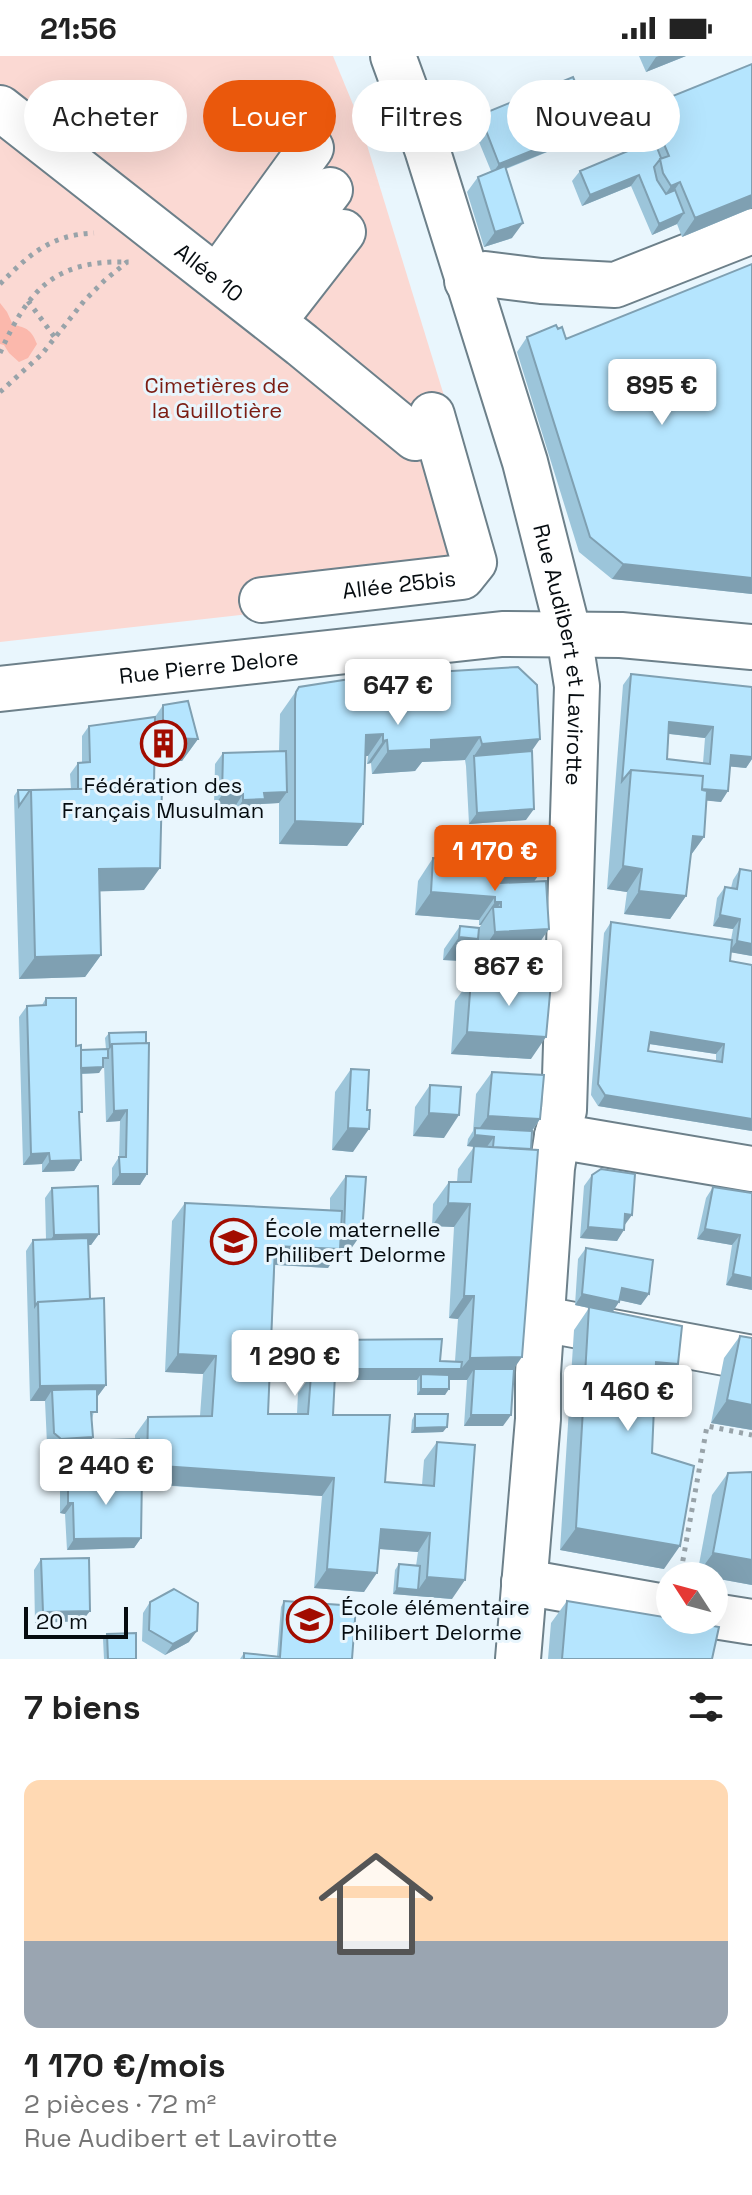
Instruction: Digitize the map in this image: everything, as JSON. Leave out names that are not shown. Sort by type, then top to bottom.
[{"type":"street","name":"Rue Audibert et Lavirotte","points":[[393,56],[427,149],[525,462],[569,635],[577,686],[564,1110],[552,1168],[538,1419],[518,1659]]},
{"type":"street","name":"Allée 10","points":[[0,108],[246,282],[302,345],[424,427]]},
{"type":"street","points":[[308,152],[229,261],[246,282],[287,304],[343,232]]},
{"type":"street","points":[[246,282],[330,190]]},
{"type":"street","points":[[467,281],[485,274],[615,285],[752,231]]},
{"type":"street","name":"Allée 25bis","points":[[262,600],[462,577],[474,562],[424,427]]},
{"type":"street","name":"Rue Pierre Delore","points":[[0,689],[502,634],[621,635],[752,647]]},
{"type":"street","points":[[557,1136],[752,1169]]},
{"type":"street","points":[[542,1319],[752,1358]]},
{"type":"street","points":[[524,1582],[656,1606]]},
{"type":"street","points":[[728,1618],[752,1622]]},
{"type":"path","points":[[0,284],[24,260],[49,244],[69,235],[93,233],[103,236]]},
{"type":"path","points":[[0,353],[28,300],[52,279],[75,268],[106,261],[137,263]]},
{"type":"path","points":[[0,392],[56,339],[84,301],[127,262]]},
{"type":"path","points":[[28,300],[56,339]]},
{"type":"path","points":[[683,1562],[707,1426],[752,1435]]},
{"type":"green space","name":"Cimetières de la Guillotière","points":[[0,56],[333,56],[352,102],[352,152],[369,152],[496,565],[479,588],[0,642]]},
{"type":"shaded area","points":[[0,303],[13,325],[28,330],[37,344],[28,358],[19,362],[0,344]]},
{"type":"building","points":[[752,64],[752,195],[695,218],[680,182],[671,186],[663,173],[660,159],[669,156],[667,152],[680,152],[680,93]]},
{"type":"building","points":[[507,104],[507,152],[529,152],[499,164],[491,143],[491,111]]},
{"type":"building","points":[[625,152],[659,152],[661,158],[654,167],[657,180],[666,194],[675,190],[684,213],[659,224],[639,175],[590,195],[580,171]]},
{"type":"building","points":[[505,166],[523,223],[495,232],[478,177]]},
{"type":"building","points":[[752,264],[752,578],[623,564],[590,537],[527,337],[556,325],[558,329],[562,327],[566,339]]},
{"type":"building","points":[[518,667],[537,685],[540,739],[482,744],[480,737],[431,740],[431,749],[388,751],[383,734],[366,735],[363,824],[295,821],[295,699],[299,687],[369,676]]},
{"type":"building","points":[[631,674],[752,687],[752,757],[731,755],[728,791],[702,789],[703,776],[631,770],[622,781]],"holes":[[[669,722],[713,727],[710,764],[667,759]]]},
{"type":"building","points":[[188,701],[198,739],[163,738],[163,705]]},
{"type":"building","points":[[155,717],[154,787],[78,789],[78,763],[90,762],[89,726]]},
{"type":"building","points":[[286,751],[287,792],[264,793],[265,799],[243,800],[243,794],[222,795],[223,753]]},
{"type":"building","points":[[532,751],[534,809],[477,813],[474,756]]},
{"type":"building","points":[[631,770],[703,776],[702,790],[707,791],[704,837],[693,836],[686,896],[639,891],[642,869],[623,866]]},
{"type":"building","points":[[162,787],[160,868],[99,869],[101,955],[35,957],[31,790]]},
{"type":"building","points":[[18,790],[30,790],[19,806]]},
{"type":"building","points":[[490,829],[535,832],[538,876],[501,874],[500,862],[491,861]]},
{"type":"building","points":[[433,858],[500,862],[501,883],[546,881],[549,929],[495,932],[493,907],[501,907],[501,902],[495,902],[495,897],[431,892]]},
{"type":"building","points":[[740,869],[752,871],[752,944],[737,941],[740,919],[720,915],[725,887],[737,889]]},
{"type":"building","points":[[611,922],[732,940],[730,961],[752,965],[752,1119],[605,1095],[598,1084]],"holes":[[[651,1032],[724,1044],[722,1062],[648,1051]]]},
{"type":"building","points":[[460,926],[479,928],[478,939],[459,937]]},
{"type":"building","points":[[540,941],[542,983],[487,980],[487,944]]},
{"type":"building","points":[[471,979],[551,983],[546,1037],[467,1032]]},
{"type":"building","points":[[46,998],[76,998],[76,1046],[81,1045],[81,1160],[50,1161],[49,1153],[31,1154],[27,1006],[46,1005]]},
{"type":"building","points":[[146,1032],[146,1043],[112,1044],[110,1047],[109,1033]]},
{"type":"building","points":[[149,1043],[147,1174],[120,1174],[119,1157],[126,1157],[127,1110],[114,1111],[112,1044]]},
{"type":"building","points":[[108,1049],[108,1058],[103,1058],[103,1067],[81,1068],[81,1050]]},
{"type":"building","points":[[351,1069],[369,1070],[369,1129],[348,1128]]},
{"type":"building","points":[[492,1072],[544,1075],[540,1119],[488,1116]]},
{"type":"building","points":[[430,1085],[461,1087],[459,1115],[429,1113]]},
{"type":"building","points":[[475,1128],[532,1131],[531,1149],[493,1147],[494,1137],[475,1135]]},
{"type":"building","points":[[474,1146],[538,1150],[522,1357],[470,1358],[474,1296],[464,1296],[470,1204],[448,1203],[449,1182],[471,1182]]},
{"type":"building","points":[[601,1169],[635,1174],[632,1215],[625,1214],[624,1230],[588,1227],[592,1175]]},
{"type":"building","points":[[346,1176],[366,1177],[362,1233],[344,1232]]},
{"type":"building","points":[[98,1186],[99,1234],[54,1235],[52,1188]]},
{"type":"building","points":[[713,1187],[752,1193],[752,1278],[733,1274],[740,1235],[705,1229]]},
{"type":"building","points":[[185,1203],[342,1211],[340,1249],[275,1246],[268,1414],[308,1414],[311,1375],[335,1375],[333,1415],[390,1415],[385,1482],[434,1486],[437,1442],[475,1445],[465,1580],[427,1577],[430,1533],[381,1529],[377,1573],[327,1569],[334,1478],[147,1465],[148,1417],[212,1416],[216,1356],[178,1354]]},
{"type":"building","points":[[88,1238],[90,1299],[38,1302],[35,1306],[33,1240]]},
{"type":"building","points":[[586,1248],[653,1260],[649,1294],[622,1288],[619,1302],[582,1294]]},
{"type":"building","points":[[104,1298],[106,1385],[40,1386],[38,1302]]},
{"type":"building","points":[[589,1307],[682,1326],[678,1364],[656,1362],[652,1453],[694,1466],[680,1546],[576,1528]]},
{"type":"building","points":[[740,1336],[752,1338],[752,1405],[727,1400]]},
{"type":"building","points":[[442,1339],[440,1361],[462,1362],[461,1369],[330,1369],[331,1340]]},
{"type":"building","points":[[474,1369],[514,1369],[511,1415],[471,1415]]},
{"type":"building","points":[[421,1374],[449,1375],[449,1389],[421,1389]]},
{"type":"building","points":[[97,1389],[97,1412],[91,1412],[93,1437],[61,1439],[54,1433],[52,1390]]},
{"type":"building","points":[[415,1414],[448,1414],[447,1427],[415,1428]]},
{"type":"building","points":[[139,1439],[139,1458],[109,1458],[110,1440]]},
{"type":"building","points":[[752,1472],[752,1560],[713,1553],[728,1473]]},
{"type":"building","points":[[142,1475],[141,1538],[74,1539],[73,1503],[68,1503],[68,1477]]},
{"type":"building","points":[[89,1558],[90,1611],[43,1612],[41,1559]]},
{"type":"building","points":[[399,1564],[420,1566],[418,1590],[397,1588]]},
{"type":"building","points":[[174,1589],[198,1603],[197,1631],[173,1644],[149,1630],[150,1602]]},
{"type":"building","points":[[284,1601],[356,1606],[352,1659],[244,1659],[244,1653],[280,1657]]},
{"type":"building","points":[[567,1601],[656,1616],[656,1634],[717,1634],[712,1659],[562,1659]]},
{"type":"building","points":[[136,1633],[136,1659],[108,1659],[107,1634]]},
{"type":"place","name":"Fédération des Français Musulman","points":[[163,744]]},
{"type":"place","name":"École maternelle Philibert Delorme","points":[[234,1242]]},
{"type":"place","name":"École élémentaire Philibert Delorme","points":[[310,1620]]}]
